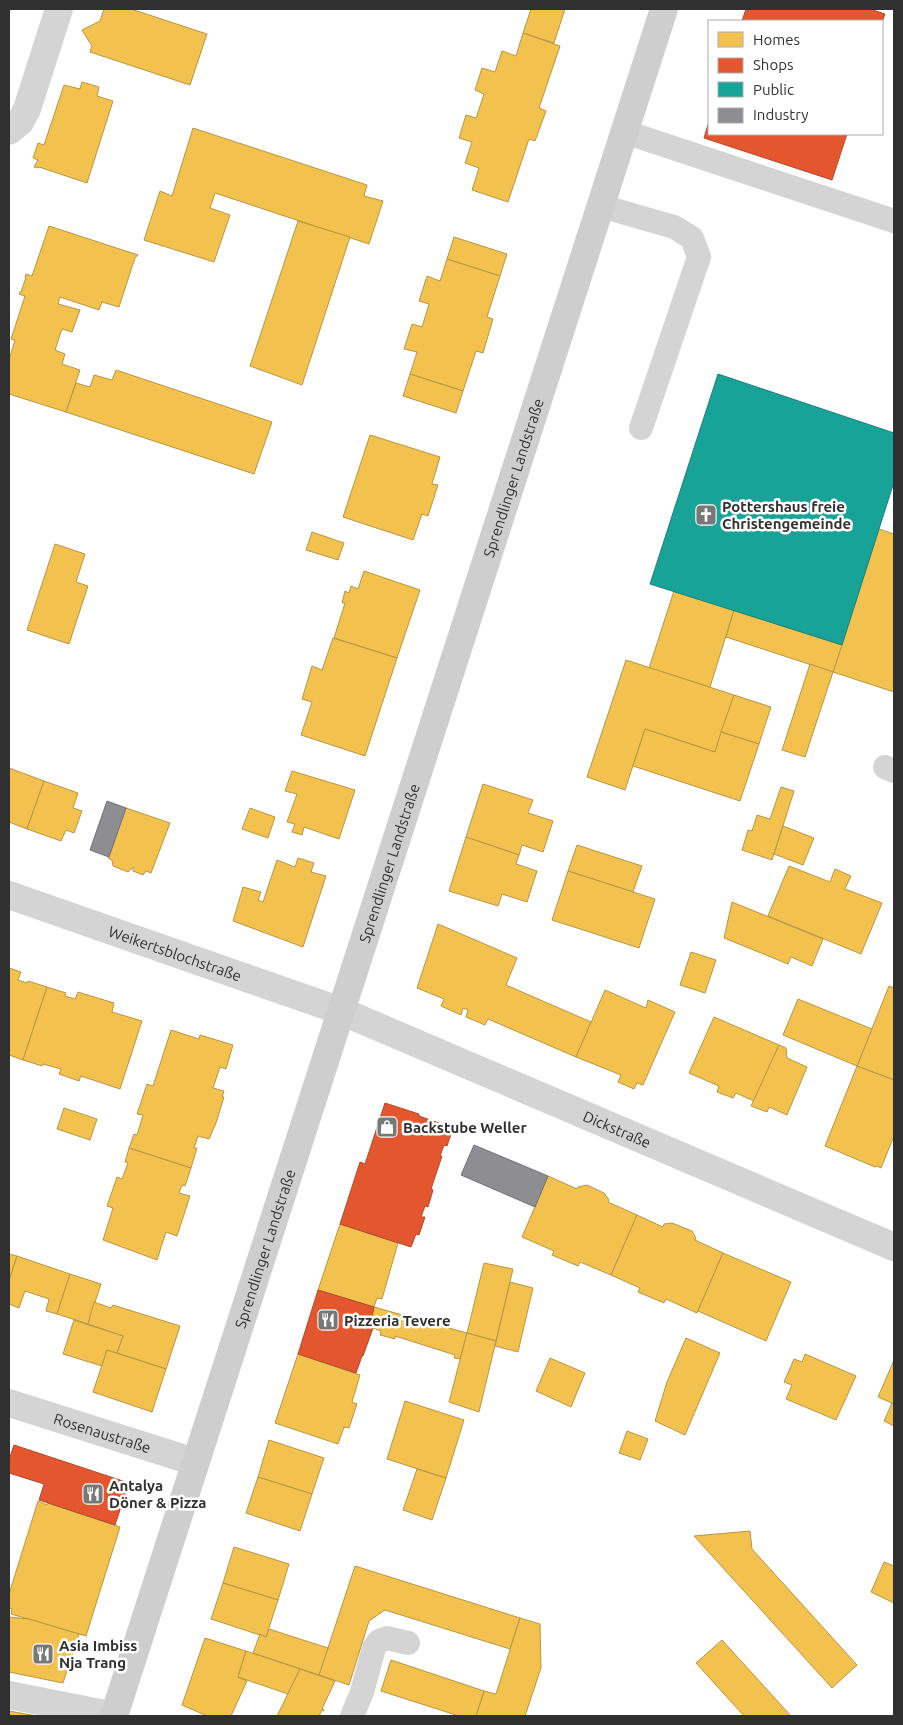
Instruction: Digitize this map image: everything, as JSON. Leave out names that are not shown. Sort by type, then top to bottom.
[{"type":"main road","name":"Sprendlinger Landstraße","points":[[114,1716],[664,9]]},
{"type":"street","points":[[9,131],[20,122],[27,109],[60,9]]},
{"type":"street","name":"Weikertsblochstraße","points":[[9,895],[341,1011]]},
{"type":"street","name":"Dickstraße","points":[[341,1011],[894,1247]]},
{"type":"street","name":"Rosenaustraße","points":[[9,1402],[195,1462]]},
{"type":"street","points":[[9,1695],[114,1716]]},
{"type":"lane","points":[[624,132],[894,221]]},
{"type":"lane","points":[[601,206],[674,228],[692,238],[699,257],[641,428]]},
{"type":"lane","points":[[352,1716],[362,1692],[374,1648],[379,1641],[388,1638],[408,1643]]},
{"type":"building: Homes","points":[[104,9],[131,9],[207,34],[190,85],[90,52],[92,46],[82,30],[100,21]]},
{"type":"building: Homes","points":[[531,9],[565,9],[554,43],[523,33]]},
{"type":"building: Homes","points":[[523,33],[560,46],[539,108],[546,111],[535,141],[529,139],[508,202],[472,190],[479,168],[465,163],[472,142],[459,138],[466,115],[476,118],[484,94],[475,90],[482,68],[495,72],[502,51],[516,56]]},
{"type":"building: Homes","points":[[82,82],[99,87],[97,96],[113,101],[87,183],[34,167],[38,160],[33,158],[38,143],[44,145],[64,85],[80,89]]},
{"type":"building: Homes","points":[[193,128],[367,185],[364,196],[383,201],[369,244],[215,193],[210,208],[230,215],[214,262],[144,240],[160,191],[172,196]]},
{"type":"building: Homes","points":[[298,221],[350,237],[302,385],[250,366]]},
{"type":"building: Homes","points":[[49,226],[138,255],[135,258],[119,307],[102,302],[99,310],[60,297],[58,304],[80,310],[72,332],[62,329],[55,350],[65,354],[62,364],[80,370],[66,412],[9,394],[9,360],[15,340],[11,339],[25,296],[19,294],[26,274],[32,276]]},
{"type":"building: Homes","points":[[454,237],[507,254],[500,276],[447,259]]},
{"type":"building: Homes","points":[[447,259],[500,276],[487,317],[493,319],[483,353],[476,351],[463,391],[410,374],[417,352],[404,349],[412,324],[422,327],[429,304],[419,301],[427,276],[440,281]]},
{"type":"building: Homes","points":[[116,370],[272,422],[254,474],[66,412],[76,383],[90,387],[94,375],[112,380]]},
{"type":"building: Homes","points":[[410,374],[463,391],[456,413],[403,396]]},
{"type":"building: Homes","points":[[370,435],[440,457],[432,484],[438,485],[428,516],[422,514],[413,540],[343,517]]},
{"type":"building: Homes","points":[[879,529],[894,534],[894,692],[833,672]]},
{"type":"building: Homes","points":[[312,532],[344,543],[338,560],[306,550]]},
{"type":"building: Homes","points":[[55,544],[85,554],[76,582],[88,586],[69,644],[27,630]]},
{"type":"building: Homes","points":[[364,571],[420,590],[397,658],[334,638],[345,603],[342,603],[345,591],[349,593],[351,586],[358,589]]},
{"type":"building: Homes","points":[[674,591],[734,610],[710,687],[649,668]]},
{"type":"building: Homes","points":[[734,610],[842,645],[833,672],[726,637]]},
{"type":"building: Homes","points":[[333,638],[397,658],[365,756],[301,735],[312,702],[302,699],[312,666],[322,670]]},
{"type":"building: Homes","points":[[626,660],[734,695],[715,752],[645,729],[625,790],[587,777]]},
{"type":"building: Homes","points":[[810,664],[833,672],[805,757],[782,750]]},
{"type":"building: Homes","points":[[734,695],[771,707],[759,744],[721,732]]},
{"type":"building: Homes","points":[[645,729],[715,752],[721,732],[759,744],[740,801],[633,766]]},
{"type":"building: Homes","points":[[9,768],[44,781],[27,829],[9,822]]},
{"type":"building: Homes","points":[[292,771],[355,790],[339,839],[304,827],[302,835],[292,832],[295,824],[287,822],[297,794],[285,791]]},
{"type":"building: Homes","points":[[44,781],[78,793],[73,808],[82,811],[74,833],[66,830],[61,841],[27,829]]},
{"type":"building: Homes","points":[[483,784],[533,800],[528,813],[553,821],[543,852],[522,845],[519,855],[466,837]]},
{"type":"building: Homes","points":[[781,787],[794,791],[772,860],[742,850],[748,830],[752,831],[757,815],[770,819]]},
{"type":"building: Homes","points":[[126,808],[170,823],[151,873],[146,871],[143,875],[133,871],[133,867],[128,872],[113,866],[112,860],[108,858]]},
{"type":"building: Homes","points":[[250,808],[275,817],[268,838],[242,829]]},
{"type":"building: Homes","points":[[783,826],[814,838],[803,865],[774,854]]},
{"type":"building: Homes","points":[[466,837],[519,855],[516,864],[537,871],[527,902],[502,894],[498,906],[449,891]]},
{"type":"building: Homes","points":[[577,845],[642,866],[633,892],[568,871]]},
{"type":"building: Homes","points":[[298,858],[314,863],[311,872],[326,876],[303,947],[233,921],[243,887],[261,892],[258,900],[263,902],[277,860],[295,867]]},
{"type":"building: Homes","points":[[789,866],[830,882],[835,869],[851,876],[845,889],[882,903],[861,954],[768,916]]},
{"type":"building: Homes","points":[[568,871],[655,899],[639,948],[552,920]]},
{"type":"building: Homes","points":[[732,902],[823,939],[812,966],[791,957],[788,964],[724,938]]},
{"type":"building: Homes","points":[[438,924],[517,958],[506,985],[591,1022],[576,1057],[488,1019],[485,1025],[466,1017],[468,1010],[463,1008],[461,1015],[441,1006],[444,999],[417,988]]},
{"type":"building: Homes","points":[[691,952],[716,960],[705,993],[680,985]]},
{"type":"building: Homes","points":[[9,968],[21,972],[18,980],[47,987],[23,1060],[9,1055]]},
{"type":"building: Homes","points":[[889,986],[894,988],[894,1080],[857,1066]]},
{"type":"building: Homes","points":[[47,987],[66,993],[65,996],[75,999],[78,992],[114,1003],[112,1012],[142,1021],[120,1089],[81,1076],[79,1081],[59,1074],[61,1069],[23,1060]]},
{"type":"building: Homes","points":[[605,990],[646,1008],[648,1000],[675,1012],[643,1085],[637,1083],[634,1089],[618,1082],[621,1075],[576,1057]]},
{"type":"building: Homes","points":[[798,999],[872,1029],[857,1066],[783,1035]]},
{"type":"building: Homes","points":[[714,1017],[779,1045],[754,1101],[736,1093],[733,1098],[717,1092],[719,1086],[689,1073]]},
{"type":"building: Homes","points":[[171,1030],[199,1039],[200,1035],[233,1045],[226,1069],[220,1067],[213,1088],[224,1091],[216,1123],[209,1139],[198,1136],[194,1148],[197,1148],[191,1168],[129,1148],[134,1134],[137,1135],[143,1115],[137,1114],[147,1084],[153,1086]]},
{"type":"building: Homes","points":[[779,1045],[786,1048],[787,1058],[807,1067],[787,1115],[769,1107],[767,1112],[751,1106]]},
{"type":"building: Homes","points":[[857,1066],[894,1080],[894,1136],[881,1168],[825,1146]]},
{"type":"building: Homes","points":[[64,1108],[97,1119],[90,1140],[57,1129]]},
{"type":"building: Homes","points":[[129,1148],[191,1168],[185,1186],[182,1185],[179,1193],[190,1196],[177,1236],[166,1232],[157,1260],[103,1240],[113,1208],[107,1206],[117,1177],[122,1179],[128,1163],[125,1162]]},
{"type":"building: Homes","points":[[548,1176],[577,1189],[587,1185],[604,1193],[609,1200],[608,1202],[637,1215],[611,1275],[580,1262],[578,1266],[552,1255],[554,1251],[522,1237]]},
{"type":"building: Homes","points":[[637,1215],[663,1227],[664,1224],[672,1223],[692,1231],[696,1238],[695,1240],[723,1253],[697,1313],[666,1299],[664,1303],[638,1292],[640,1288],[611,1275]]},
{"type":"building: Homes","points":[[340,1224],[398,1243],[382,1299],[377,1298],[374,1307],[318,1290]]},
{"type":"building: Homes","points":[[723,1253],[791,1282],[766,1341],[698,1311]]},
{"type":"building: Homes","points":[[9,1254],[17,1256],[9,1281]]},
{"type":"building: Homes","points":[[17,1256],[70,1274],[57,1314],[46,1311],[49,1299],[25,1291],[19,1308],[9,1304],[9,1281]]},
{"type":"building: Homes","points":[[484,1263],[513,1269],[496,1341],[467,1333]]},
{"type":"building: Homes","points":[[70,1274],[101,1284],[88,1324],[57,1314]]},
{"type":"building: Homes","points":[[510,1282],[533,1288],[518,1352],[495,1346]]},
{"type":"building: Homes","points":[[94,1302],[111,1308],[113,1305],[180,1326],[166,1369],[117,1353],[123,1336],[88,1324]]},
{"type":"building: Homes","points":[[374,1307],[467,1333],[460,1359],[454,1358],[455,1355],[395,1336],[395,1339],[380,1335],[381,1331],[373,1328],[376,1317],[372,1316]]},
{"type":"building: Homes","points":[[74,1320],[123,1336],[117,1353],[107,1350],[102,1366],[63,1354]]},
{"type":"building: Homes","points":[[467,1333],[496,1341],[479,1412],[449,1402]]},
{"type":"building: Homes","points":[[686,1338],[720,1353],[685,1435],[655,1421],[667,1382]]},
{"type":"building: Homes","points":[[107,1350],[166,1369],[152,1412],[93,1392]]},
{"type":"building: Homes","points":[[298,1354],[360,1375],[352,1402],[357,1404],[349,1428],[344,1427],[338,1444],[275,1423]]},
{"type":"building: Homes","points":[[805,1354],[856,1376],[836,1420],[786,1399],[792,1385],[784,1382],[794,1359],[802,1362]]},
{"type":"building: Homes","points":[[550,1358],[585,1373],[571,1407],[536,1391]]},
{"type":"building: Homes","points":[[894,1360],[894,1404],[878,1397]]},
{"type":"building: Homes","points":[[405,1401],[464,1420],[446,1478],[387,1459]]},
{"type":"building: Homes","points":[[892,1403],[894,1404],[894,1426],[884,1421]]},
{"type":"building: Homes","points":[[627,1431],[648,1439],[640,1460],[619,1453]]},
{"type":"building: Homes","points":[[269,1440],[324,1458],[312,1494],[258,1477]]},
{"type":"building: Homes","points":[[417,1469],[446,1478],[432,1520],[403,1510]]},
{"type":"building: Homes","points":[[258,1477],[312,1494],[300,1531],[246,1513]]},
{"type":"building: Homes","points":[[38,1501],[120,1527],[86,1636],[11,1614],[9,1594]]},
{"type":"building: Homes","points":[[750,1531],[752,1549],[857,1665],[832,1688],[694,1536]]},
{"type":"building: Homes","points":[[234,1547],[289,1564],[278,1600],[223,1583]]},
{"type":"building: Homes","points":[[884,1562],[894,1566],[894,1603],[871,1592]]},
{"type":"building: Homes","points":[[355,1566],[520,1618],[510,1649],[385,1610],[369,1621],[349,1685],[319,1675]]},
{"type":"building: Homes","points":[[223,1583],[278,1600],[266,1637],[211,1619]]},
{"type":"building: Homes","points":[[9,1617],[29,1619],[79,1634],[63,1683],[9,1672]]},
{"type":"building: Homes","points":[[520,1618],[540,1624],[541,1668],[525,1716],[476,1716],[484,1691],[496,1694]]},
{"type":"building: Homes","points":[[269,1629],[328,1648],[319,1675],[253,1653],[260,1634],[266,1637]]},
{"type":"building: Homes","points":[[205,1638],[246,1651],[238,1677],[247,1681],[231,1716],[207,1716],[182,1705]]},
{"type":"building: Homes","points":[[722,1640],[791,1716],[744,1716],[696,1663]]},
{"type":"building: Homes","points":[[246,1651],[300,1669],[288,1694],[238,1677]]},
{"type":"building: Homes","points":[[391,1660],[484,1691],[476,1716],[459,1716],[381,1691]]},
{"type":"building: Homes","points":[[300,1669],[335,1681],[322,1709],[324,1711],[322,1710],[319,1716],[277,1716]]},
{"type":"building: Homes","points":[[9,1711],[37,1716],[9,1716]]},
{"type":"building: Shops","points":[[746,9],[870,9],[885,14],[883,20],[742,20]]},
{"type":"building: Shops","points":[[708,124],[708,135],[847,135],[832,180],[704,138]]},
{"type":"building: Shops","points":[[385,1103],[453,1128],[447,1146],[444,1145],[440,1156],[442,1156],[431,1189],[433,1190],[428,1207],[425,1206],[421,1217],[425,1217],[419,1235],[416,1234],[411,1247],[340,1224],[360,1162],[365,1164]]},
{"type":"building: Shops","points":[[318,1290],[374,1307],[372,1316],[376,1317],[373,1328],[356,1373],[298,1354]]},
{"type":"building: Shops","points":[[14,1445],[129,1483],[115,1525],[39,1500],[44,1484],[9,1473],[9,1460]]},
{"type":"building: Public","points":[[718,374],[894,433],[894,482],[842,645],[650,584]]},
{"type":"building: Industry","points":[[107,801],[126,808],[109,857],[90,850]]},
{"type":"building: Industry","points":[[474,1145],[548,1176],[535,1207],[461,1175]]},
{"type":"place","name":"Pottershaus freie Christengemeinde","points":[[706,515]]},
{"type":"place","name":"Backstube Weller","points":[[387,1127]]},
{"type":"place","name":"Pizzeria Tevere","points":[[328,1320]]},
{"type":"place","name":"Antalya Döner & Pizza","points":[[93,1494]]},
{"type":"place","name":"Asia Imbiss Nja Trang","points":[[43,1654]]}]
